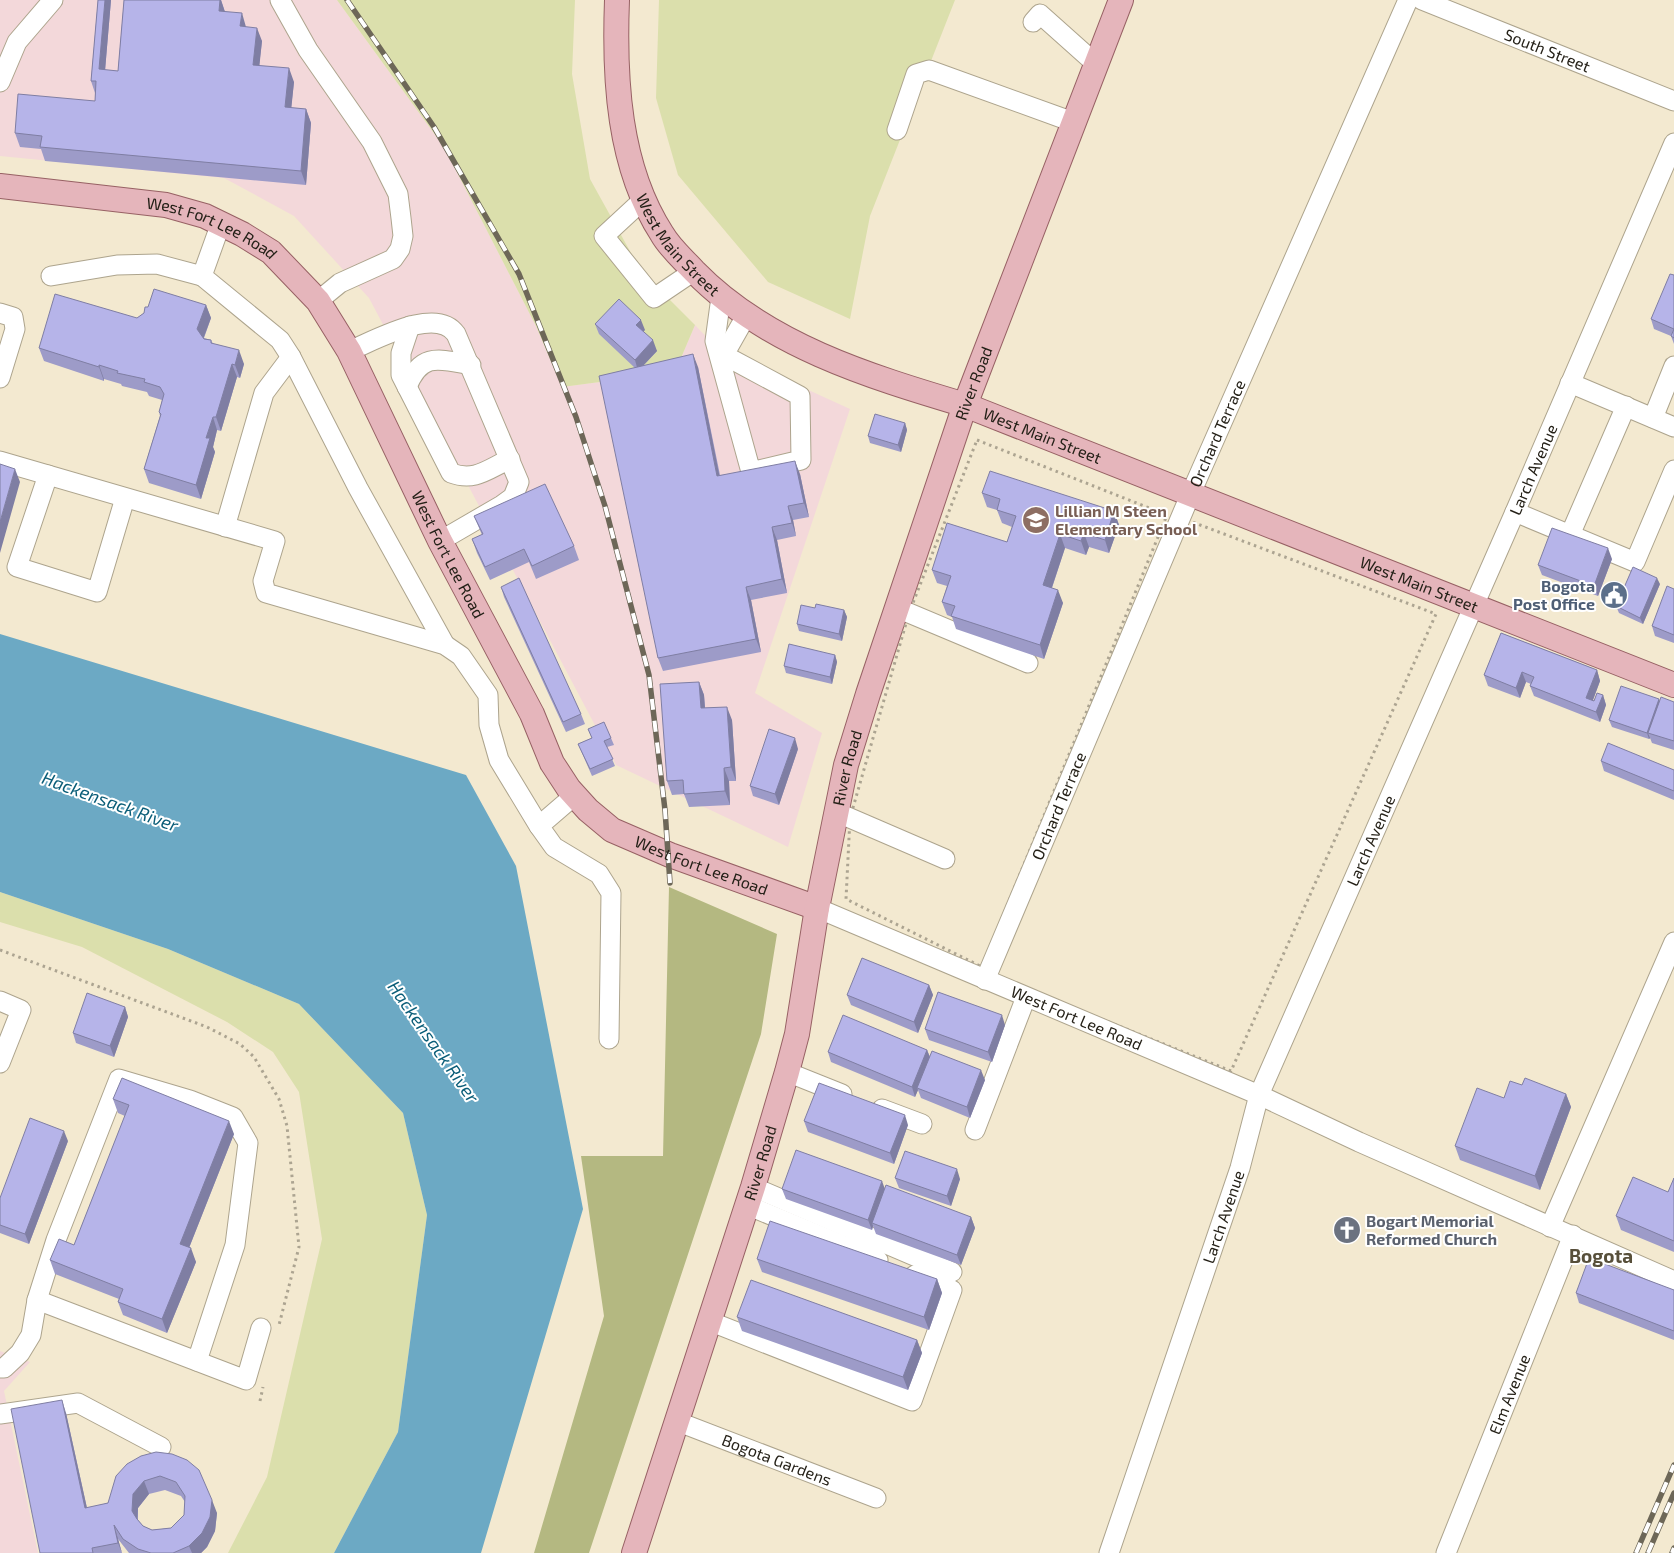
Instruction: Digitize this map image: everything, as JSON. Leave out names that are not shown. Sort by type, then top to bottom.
[{"type":"main road","name":"West Main Street","points":[[617,0],[615,49],[618,93],[625,137],[644,199],[662,235],[694,271],[721,297],[746,316],[816,353],[864,372],[965,405],[1674,685]]},
{"type":"main road","name":"River Road","points":[[634,1553],[750,1196],[787,1072],[806,988],[817,908],[843,815],[846,765],[903,611],[965,405],[1121,0]]},
{"type":"main road","name":"West Fort Lee Road","points":[[1,191],[166,205],[205,216],[270,252],[318,301],[349,351],[440,541],[532,714],[552,764],[575,795],[612,830],[670,854],[817,908]]},
{"type":"street","points":[[0,82],[17,42],[54,0]]},
{"type":"street","points":[[280,0],[308,50],[372,142],[398,194],[403,236],[400,249],[393,259],[340,283],[318,301]]},
{"type":"street","name":"Orchard Terrace","points":[[986,980],[1191,493],[1408,0]]},
{"type":"street","name":"South Street","points":[[1422,0],[1674,100]]},
{"type":"street","points":[[1033,22],[1040,14],[1096,64]]},
{"type":"street","points":[[897,130],[916,74],[929,70],[1073,122]]},
{"type":"street","name":"Larch Avenue","points":[[1112,1552],[1240,1168],[1259,1095],[1515,512],[1674,142]]},
{"type":"street","points":[[644,199],[604,236],[654,298],[694,271]]},
{"type":"street","points":[[202,276],[221,224]]},
{"type":"street","points":[[51,276],[116,265],[157,264],[202,276],[280,340],[291,357],[358,488],[445,645]]},
{"type":"street","points":[[720,353],[800,396],[800,460],[750,472],[720,353],[715,341],[721,297]]},
{"type":"street","points":[[0,313],[12,317],[15,329],[0,378]]},
{"type":"street","points":[[720,353],[729,346],[746,316]]},
{"type":"street","points":[[349,351],[410,326],[432,322],[453,329],[471,365],[519,482],[512,497],[502,505],[440,541]]},
{"type":"street","points":[[410,326],[402,353],[401,375],[451,473],[463,477],[472,477],[510,459]]},
{"type":"street","points":[[225,527],[264,393],[291,357]]},
{"type":"street","points":[[407,387],[413,373],[428,360],[439,359],[471,365]]},
{"type":"street","points":[[1653,418],[1674,366]]},
{"type":"street","points":[[1570,383],[1674,427]]},
{"type":"street","points":[[1570,535],[1626,406]]},
{"type":"street","points":[[0,461],[275,541],[263,581],[266,593],[445,645],[461,656],[488,695],[488,725],[499,760],[539,826],[554,847],[600,874],[611,893],[608,1039]]},
{"type":"street","points":[[1515,512],[1635,562],[1674,470]]},
{"type":"street","points":[[48,475],[17,567],[97,592],[125,498]]},
{"type":"street","points":[[903,611],[1028,663]]},
{"type":"street","points":[[539,826],[575,795]]},
{"type":"street","points":[[843,815],[944,859]]},
{"type":"street","name":"West Fort Lee Road","points":[[817,908],[1259,1095],[1674,1281]]},
{"type":"street","points":[[1550,1227],[1674,942]]},
{"type":"street","points":[[975,1130],[1026,997]]},
{"type":"street","points":[[0,1001],[21,1010],[0,1063]]},
{"type":"street","points":[[787,1072],[922,1124]]},
{"type":"street","points":[[2,1368],[20,1353],[31,1335],[37,1300],[56,1240],[119,1079],[190,1100],[233,1117],[248,1143],[235,1245],[197,1361]]},
{"type":"street","points":[[750,1196],[952,1272]]},
{"type":"street","points":[[709,1321],[912,1401],[952,1290],[750,1196]]},
{"type":"street","name":"Elm Avenue","points":[[1446,1553],[1573,1235]]},
{"type":"street","points":[[37,1300],[246,1380],[261,1328]]},
{"type":"street","points":[[0,1414],[78,1403],[161,1447]]},
{"type":"street","name":"Bogota Gardens","points":[[676,1421],[876,1498]]},
{"type":"path","points":[[977,440],[1167,515],[982,967],[846,899],[843,815],[903,611],[977,440]]},
{"type":"path","points":[[1188,520],[1436,614],[1231,1071],[994,976],[1188,520]]},
{"type":"shaded area","points":[[0,0],[337,0],[444,147],[536,326],[562,387],[675,372],[695,325],[717,348],[850,409],[755,693],[822,733],[788,847],[616,765],[369,298],[294,216],[224,178],[0,156]]},
{"type":"shaded area","points":[[0,1351],[30,1362],[4,1391],[38,1553],[0,1553]]},
{"type":"green space","points":[[337,0],[575,0],[572,74],[590,179],[641,271],[695,325],[675,372],[562,387],[536,326],[444,147]]},
{"type":"green space","points":[[659,0],[955,0],[870,216],[850,319],[768,282],[678,175],[656,98]]},
{"type":"green space","points":[[669,887],[777,934],[761,1034],[589,1553],[534,1553],[604,1316],[581,1156],[663,1156]]},
{"type":"green space","points":[[0,892],[168,949],[299,1004],[403,1113],[427,1215],[398,1432],[334,1553],[228,1553],[267,1477],[322,1239],[299,1092],[273,1052],[227,1022],[82,947],[0,922]]},
{"type":"water","name":"Hackensack River","points":[[0,634],[466,775],[516,866],[583,1209],[481,1553],[334,1553],[398,1432],[427,1215],[403,1113],[299,1004],[168,949],[0,892]]},
{"type":"building","points":[[98,0],[105,0],[99,69],[118,71],[124,0],[220,0],[219,11],[242,13],[240,26],[257,28],[253,65],[289,68],[285,107],[306,109],[301,171],[40,147],[42,136],[15,133],[18,94],[95,101],[96,81],[91,81]]},
{"type":"building","points":[[1670,274],[1674,275],[1674,329],[1651,319]]},
{"type":"building","points":[[154,289],[206,305],[197,329],[204,339],[211,340],[211,343],[239,350],[235,365],[232,364],[216,417],[213,417],[206,438],[210,438],[196,485],[144,469],[161,414],[159,412],[164,394],[160,387],[144,382],[145,379],[117,373],[118,371],[39,348],[55,294],[137,318],[144,313],[145,307],[148,307]]},
{"type":"building","points":[[619,299],[641,320],[636,325],[653,340],[635,360],[595,324]]},
{"type":"building","points":[[693,354],[717,476],[795,461],[804,503],[788,506],[792,523],[772,527],[782,579],[746,587],[756,639],[658,658],[599,376]]},
{"type":"building","points":[[875,414],[905,423],[898,445],[868,436]]},
{"type":"building","points":[[0,464],[15,469],[0,522]]},
{"type":"building","points":[[990,471],[1114,511],[1105,540],[1084,533],[1081,541],[1060,534],[1043,585],[1058,590],[1040,645],[951,616],[955,606],[942,602],[951,576],[932,570],[947,523],[1007,542],[1016,516],[997,510],[1000,499],[982,493]]},
{"type":"building","points":[[545,484],[574,546],[532,566],[524,549],[485,567],[472,539],[483,534],[474,516]]},
{"type":"building","points":[[1552,528],[1608,548],[1594,586],[1538,565]]},
{"type":"building","points":[[1633,567],[1657,578],[1640,618],[1616,606]]},
{"type":"building","points":[[519,578],[581,714],[563,722],[501,587]]},
{"type":"building","points":[[1667,586],[1674,589],[1674,635],[1652,626]]},
{"type":"building","points":[[816,604],[844,610],[839,634],[797,624],[801,605],[815,608]]},
{"type":"building","points":[[1501,633],[1597,670],[1586,698],[1594,701],[1597,693],[1603,695],[1596,712],[1530,686],[1534,677],[1522,672],[1516,688],[1484,675]]},
{"type":"building","points":[[789,644],[835,655],[830,677],[784,666]]},
{"type":"building","points":[[699,682],[701,708],[727,707],[731,767],[724,768],[725,791],[684,794],[683,780],[667,781],[660,684]]},
{"type":"building","points":[[1621,686],[1659,699],[1647,733],[1609,720]]},
{"type":"building","points":[[1661,697],[1674,702],[1674,741],[1648,733]]},
{"type":"building","points":[[604,722],[611,738],[604,741],[613,759],[590,769],[578,744],[592,738],[588,729]]},
{"type":"building","points":[[769,729],[795,738],[775,794],[750,786]]},
{"type":"building","points":[[1608,743],[1674,770],[1674,791],[1601,761]]},
{"type":"building","points":[[862,958],[929,985],[914,1022],[847,995]]},
{"type":"building","points":[[938,992],[1002,1015],[988,1052],[925,1029]]},
{"type":"building","points":[[87,993],[125,1007],[110,1046],[73,1033]]},
{"type":"building","points":[[843,1015],[927,1050],[912,1087],[828,1052]]},
{"type":"building","points":[[932,1051],[981,1070],[967,1107],[917,1088]]},
{"type":"building","points":[[122,1078],[229,1121],[180,1244],[191,1248],[162,1319],[118,1302],[123,1289],[50,1260],[59,1239],[74,1245],[129,1105],[113,1099]]},
{"type":"building","points":[[1525,1078],[1566,1094],[1535,1176],[1455,1146],[1477,1088],[1504,1098],[1510,1081],[1522,1085]]},
{"type":"building","points":[[819,1083],[905,1115],[890,1153],[804,1121]]},
{"type":"building","points":[[30,1118],[64,1131],[25,1234],[0,1225],[0,1198]]},
{"type":"building","points":[[796,1150],[882,1181],[868,1220],[782,1189]]},
{"type":"building","points":[[905,1151],[957,1169],[947,1196],[895,1178]]},
{"type":"building","points":[[1633,1177],[1668,1192],[1674,1178],[1674,1241],[1616,1216]]},
{"type":"building","points":[[886,1185],[971,1217],[957,1255],[872,1223]]},
{"type":"building","points":[[770,1221],[937,1279],[924,1317],[757,1259]]},
{"type":"building","points":[[1589,1258],[1674,1290],[1674,1331],[1576,1293]]},
{"type":"building","points":[[751,1280],[917,1340],[903,1377],[737,1317]]},
{"type":"building","points":[[62,1400],[85,1508],[108,1503],[116,1476],[127,1464],[141,1456],[156,1452],[172,1454],[187,1460],[199,1470],[212,1500],[210,1517],[202,1533],[189,1546],[173,1553],[151,1553],[138,1549],[123,1539],[114,1525],[118,1543],[92,1548],[93,1553],[40,1553],[11,1409]],"holes":[[[160,1476],[176,1482],[185,1496],[184,1515],[171,1528],[152,1530],[143,1526],[132,1511],[133,1494],[144,1481]]]},
{"type":"railway","points":[[347,0],[434,127],[519,274],[576,417],[605,506],[649,675],[665,810],[670,883]]},
{"type":"railway","points":[[1636,1553],[1674,1465]]},
{"type":"railway","points":[[1648,1553],[1674,1493]]},
{"type":"railway","points":[[1672,1553],[1674,1548]]},
{"type":"place","name":"Lillian M Steen Elementary School","points":[[1036,520]]},
{"type":"place","name":"Bogota Post Office","points":[[1614,595]]},
{"type":"place","name":"Bogart Memorial Reformed Church","points":[[1347,1230]]},
{"type":"district","name":"Bogota","points":[[1601,1256]]}]
